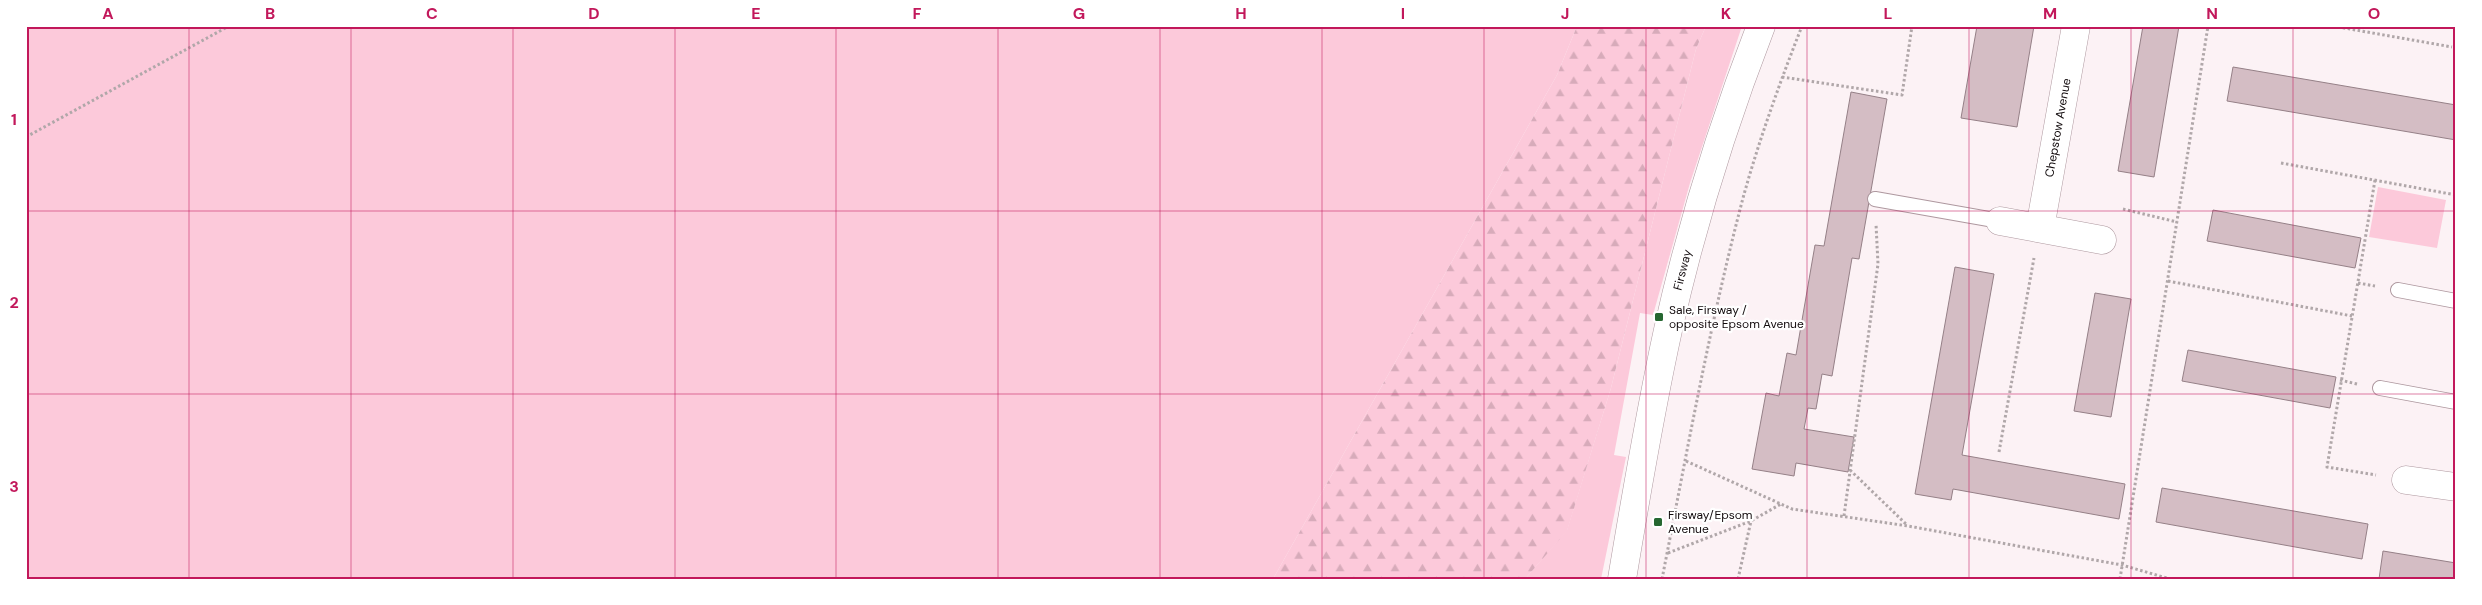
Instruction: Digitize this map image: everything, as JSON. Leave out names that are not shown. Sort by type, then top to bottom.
[{"type":"street","name":"Firsway","points":[[1622,579],[1645,440],[1668,328],[1707,185],[1761,26]]},
{"type":"street","name":"Chepstow Avenue","points":[[2040,228],[2076,26]]},
{"type":"street","points":[[2000,221],[2102,240]]},
{"type":"street","points":[[2406,480],[2455,483]]},
{"type":"lane","points":[[1875,199],[2000,221]]},
{"type":"lane","points":[[2398,290],[2456,301]]},
{"type":"lane","points":[[2380,388],[2456,402]]},
{"type":"path","points":[[26,137],[229,26]]},
{"type":"path","points":[[1662,579],[1710,338],[1743,197],[1782,77],[1802,26]]},
{"type":"path","points":[[1782,77],[1902,95],[1912,26]]},
{"type":"path","points":[[2120,579],[2208,26]]},
{"type":"path","points":[[2333,26],[2452,47]]},
{"type":"path","points":[[2281,163],[2456,195]]},
{"type":"path","points":[[2375,180],[2327,467],[2406,480]]},
{"type":"path","points":[[1844,516],[1878,264],[1875,199]]},
{"type":"path","points":[[2123,208],[2177,222]]},
{"type":"path","points":[[1999,452],[2040,228]]},
{"type":"path","points":[[2168,281],[2352,316]]},
{"type":"path","points":[[1686,462],[1792,509],[1908,526],[2122,565],[2170,579]]},
{"type":"path","points":[[1850,469],[1908,526]]},
{"type":"path","points":[[1667,553],[1752,520],[1781,504]]},
{"type":"path","points":[[1738,579],[1752,520]]},
{"type":"green space","points":[[26,26],[1577,26],[1557,75],[1273,579],[26,579]]},
{"type":"green space","points":[[1577,26],[1706,26],[1696,49],[1611,388],[1567,531],[1525,579],[1273,579],[1557,75]]},
{"type":"green space","points":[[1706,26],[1742,26],[1690,183],[1653,315],[1640,313],[1614,455],[1626,457],[1601,579],[1525,579],[1567,530],[1611,388],[1696,49]]},
{"type":"green space","points":[[2378,187],[2446,200],[2437,248],[2369,237]]},
{"type":"building","points":[[1977,26],[2034,26],[2017,127],[1961,118]]},
{"type":"building","points":[[2143,26],[2179,26],[2154,177],[2118,171]]},
{"type":"building","points":[[2233,67],[2456,105],[2456,140],[2227,101]]},
{"type":"building","points":[[1851,92],[1887,99],[1859,259],[1852,258],[1832,376],[1822,374],[1816,409],[1808,408],[1804,429],[1854,437],[1848,472],[1796,463],[1794,476],[1752,469],[1766,393],[1779,396],[1787,353],[1796,355],[1815,245],[1824,246]]},
{"type":"building","points":[[2213,210],[2361,238],[2355,268],[2207,241]]},
{"type":"building","points":[[1955,267],[1994,274],[1962,455],[2125,484],[2119,519],[1953,489],[1951,500],[1915,494]]},
{"type":"building","points":[[2095,293],[2131,299],[2111,417],[2074,411]]},
{"type":"building","points":[[2188,350],[2336,377],[2330,408],[2182,381]]},
{"type":"building","points":[[2162,488],[2368,524],[2362,559],[2156,522]]},
{"type":"building","points":[[2383,551],[2456,563],[2456,579],[2379,579]]},
{"type":"place","name":"Sale, Firsway / opposite Epsom Avenue","points":[[1659,317]]},
{"type":"place","name":"Firsway/Epsom Avenue","points":[[1658,522]]}]
